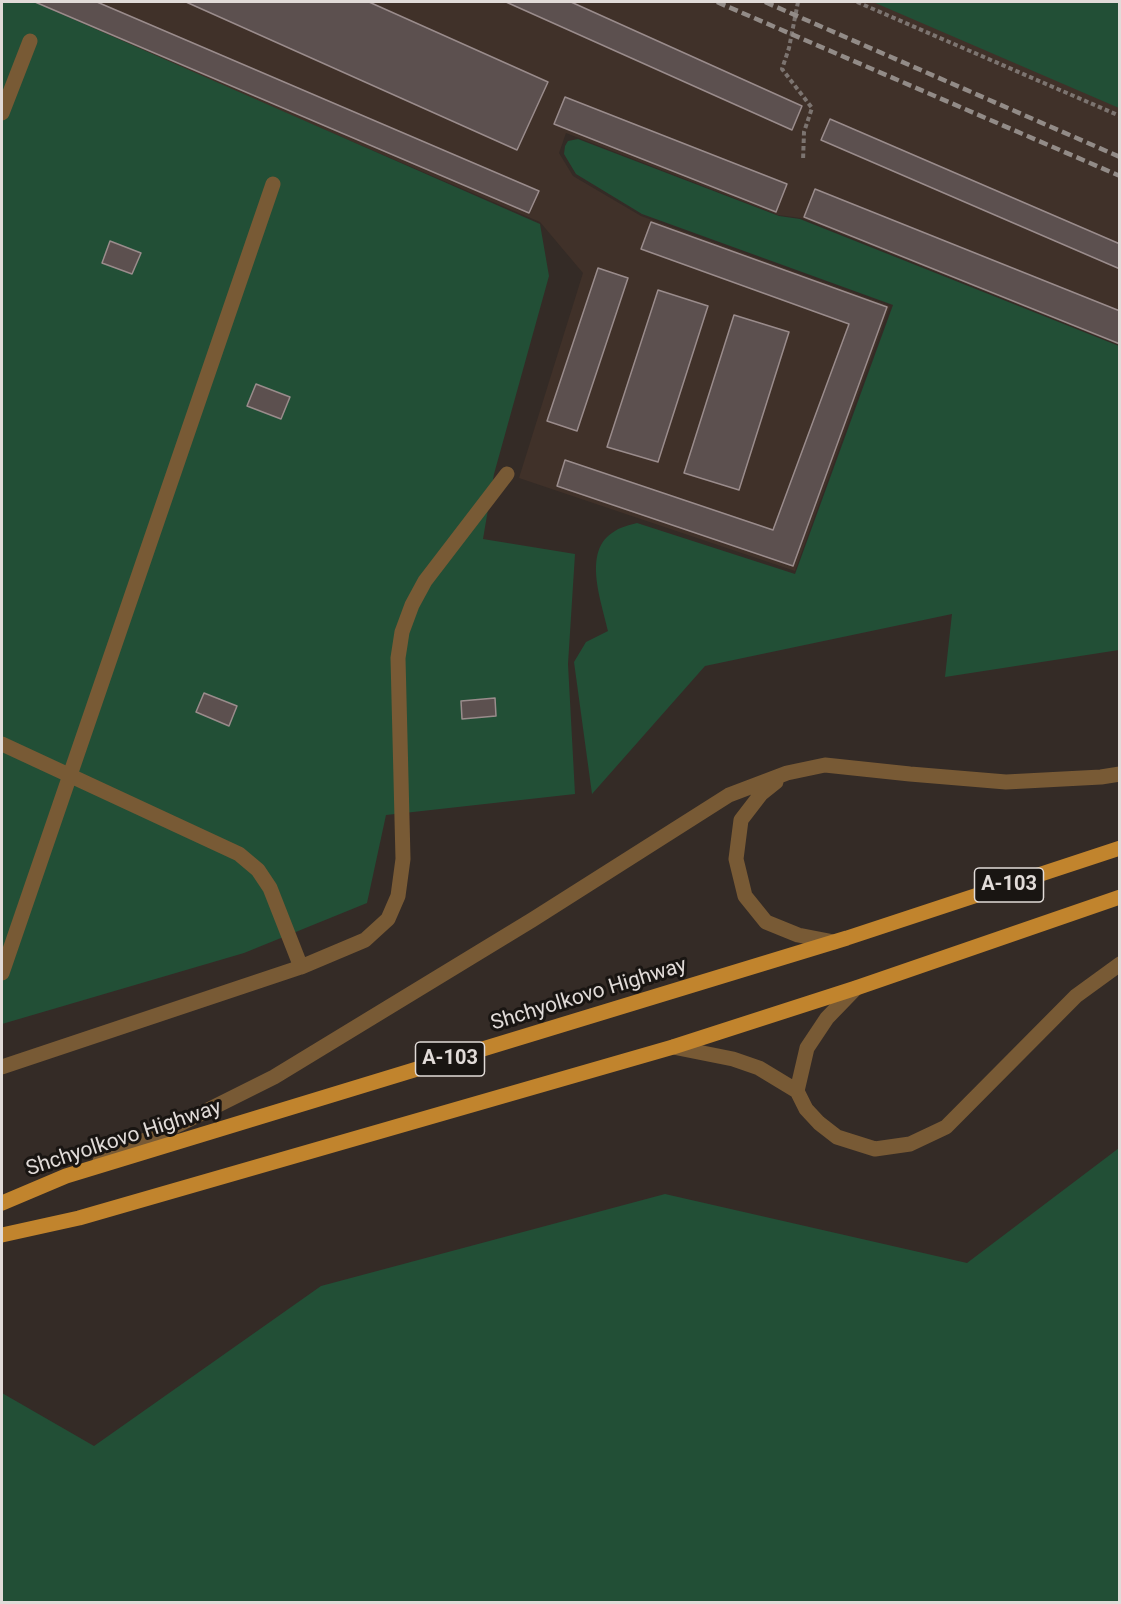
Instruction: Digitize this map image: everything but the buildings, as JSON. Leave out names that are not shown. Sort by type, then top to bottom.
[{"type":"main road","name":"Shchyolkovo Highway","points":[[2,1203],[66,1176],[899,922],[1119,848]]},
{"type":"main road","name":"А-103","points":[[2,1235],[80,1218],[673,1047],[856,988],[1119,897]]},
{"type":"street","points":[[2,113],[30,41]]},
{"type":"street","points":[[2,973],[273,184]]},
{"type":"street","points":[[2,1067],[301,967],[366,939],[388,920],[398,896],[403,859],[398,658],[402,632],[412,605],[425,581],[507,474]]},
{"type":"street","points":[[2,744],[239,854],[258,870],[270,888],[301,967]]},
{"type":"street","points":[[66,1176],[180,1124],[274,1077],[531,920],[729,795],[787,773],[825,765],[1006,782],[1119,774]]},
{"type":"street","points":[[787,773],[761,794],[741,820],[736,859],[745,896],[766,922],[798,936],[834,942]]},
{"type":"street","points":[[673,1047],[733,1059],[759,1068],[797,1091],[806,1109],[837,1137],[875,1149],[910,1144],[946,1127],[1076,996],[1119,964]]},
{"type":"street","points":[[797,1091],[807,1048],[827,1017],[856,988]]},
{"type":"path","points":[[798,2],[789,48],[782,69],[812,108],[804,132],[803,161]]},
{"type":"path","points":[[857,2],[1119,116]]},
{"type":"shaded area","points":[[26,2],[964,2],[1119,68],[1119,345],[801,218],[778,215],[566,133],[559,153],[573,176],[641,216],[890,306],[795,571],[519,478],[583,273],[540,222]]},
{"type":"green space","points":[[2,2],[34,2],[540,224],[549,276],[494,474],[483,539],[575,554],[568,664],[575,794],[386,815],[367,903],[244,953],[2,1024]]},
{"type":"green space","points":[[873,2],[1119,2],[1119,108]]},
{"type":"green space","points":[[578,139],[779,216],[800,219],[1119,346],[1119,650],[945,677],[952,614],[705,666],[592,794],[574,662],[586,642],[608,631],[596,577],[596,563],[605,540],[617,530],[637,523],[795,574],[893,305],[642,214],[576,174],[564,154],[568,141]]},
{"type":"green space","points":[[1119,1148],[1119,1602],[2,1602],[2,1393],[94,1446],[321,1286],[665,1194],[967,1263]]},
{"type":"railway","points":[[717,2],[1120,176]]},
{"type":"railway","points":[[765,2],[1120,157]]}]
